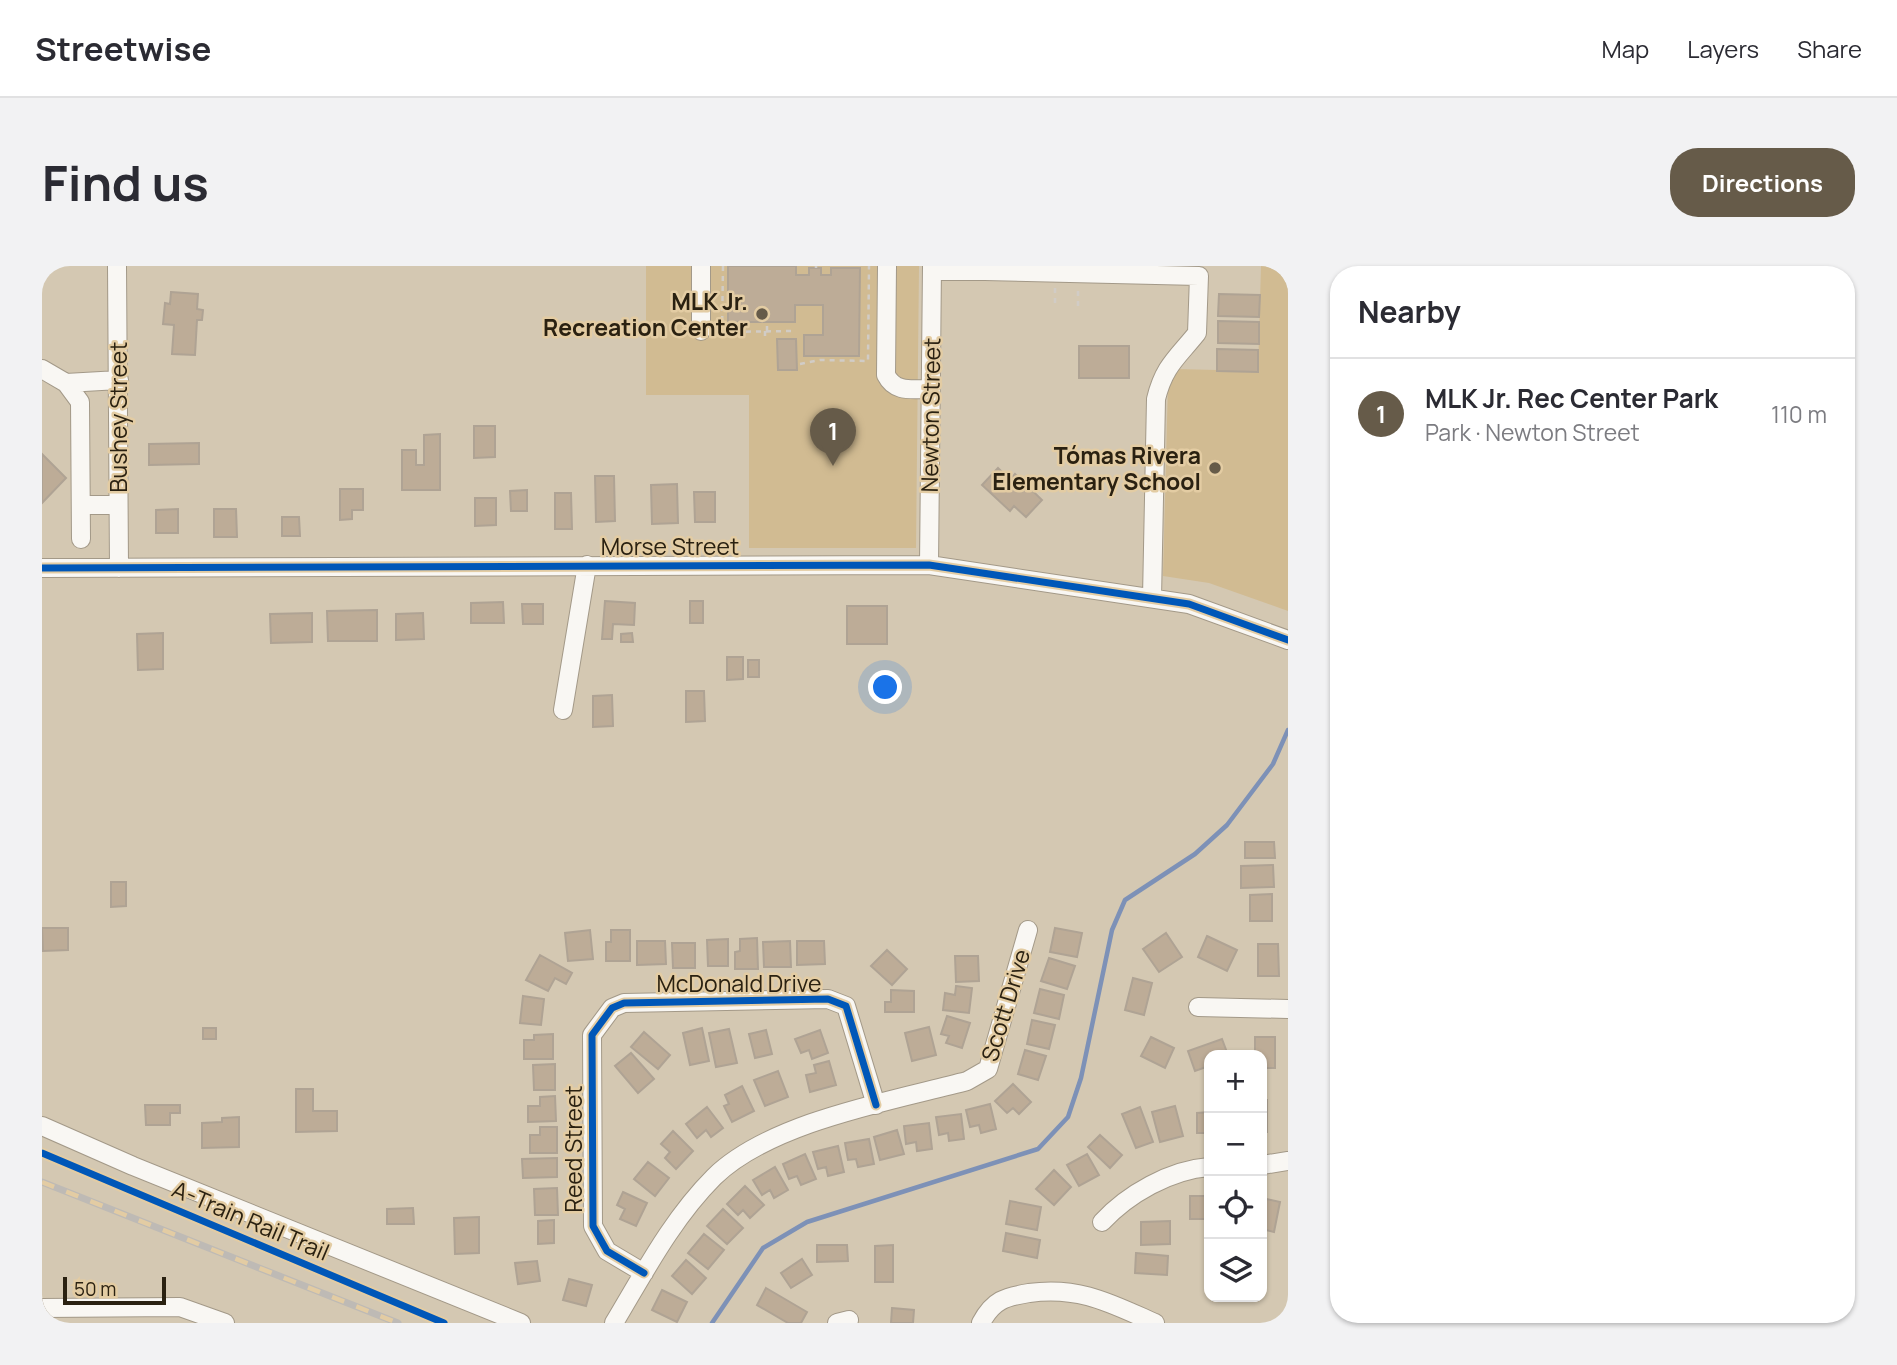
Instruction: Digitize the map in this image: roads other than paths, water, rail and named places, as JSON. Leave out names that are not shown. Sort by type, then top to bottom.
[{"type":"street","name":"Bushey Street","points":[[117,266],[119,568]]},
{"type":"street","points":[[701,266],[701,331]]},
{"type":"street","points":[[887,266],[886,375],[890,383],[900,389],[929,389]]},
{"type":"street","points":[[932,268],[1200,271],[1197,333],[1171,361],[1162,376],[1156,399],[1152,598]]},
{"type":"street","name":"Newton Street","points":[[929,565],[932,268]]},
{"type":"street","points":[[42,369],[66,383],[80,402],[81,539]]},
{"type":"street","points":[[66,383],[119,380]]},
{"type":"street","points":[[81,505],[118,505]]},
{"type":"street","points":[[563,710],[587,565]]},
{"type":"street","name":"Morse Street","points":[[42,568],[929,565],[1189,604],[1288,640]]},
{"type":"street","name":"Scott Drive","points":[[614,1323],[690,1204],[737,1158],[773,1137],[876,1105],[967,1081],[988,1069],[1028,930]]},
{"type":"street","name":"McDonald Drive","points":[[612,1008],[624,1003],[828,999],[846,1006],[876,1105]]},
{"type":"street","points":[[1198,1007],[1288,1009]]},
{"type":"street","name":"Reed Street","points":[[612,1008],[592,1035],[593,1226],[607,1251],[644,1273]]},
{"type":"street","points":[[42,1126],[133,1166],[521,1323]]},
{"type":"street","points":[[1267,1164],[1288,1161]]},
{"type":"street","points":[[1102,1222],[1117,1206],[1176,1173],[1204,1168]]},
{"type":"street","points":[[981,1323],[990,1306],[1004,1297],[1052,1290],[1080,1293],[1155,1323]]},
{"type":"street","points":[[42,1308],[180,1307],[225,1323]]},
{"type":"waterway","points":[[712,1323],[763,1248],[807,1222],[1038,1149],[1068,1117],[1081,1078],[1112,930],[1125,900],[1195,854],[1227,825],[1273,764],[1288,730]]},
{"type":"railway","points":[[42,1182],[398,1323]]},
{"type":"place","name":"MLK Jr. Recreation Center","points":[[762,314]]},
{"type":"place","name":"MLK Jr. Rec Center Park","points":[[833,466]]},
{"type":"place","name":"Tómas Rivera Elementary School","points":[[1215,468]]}]
